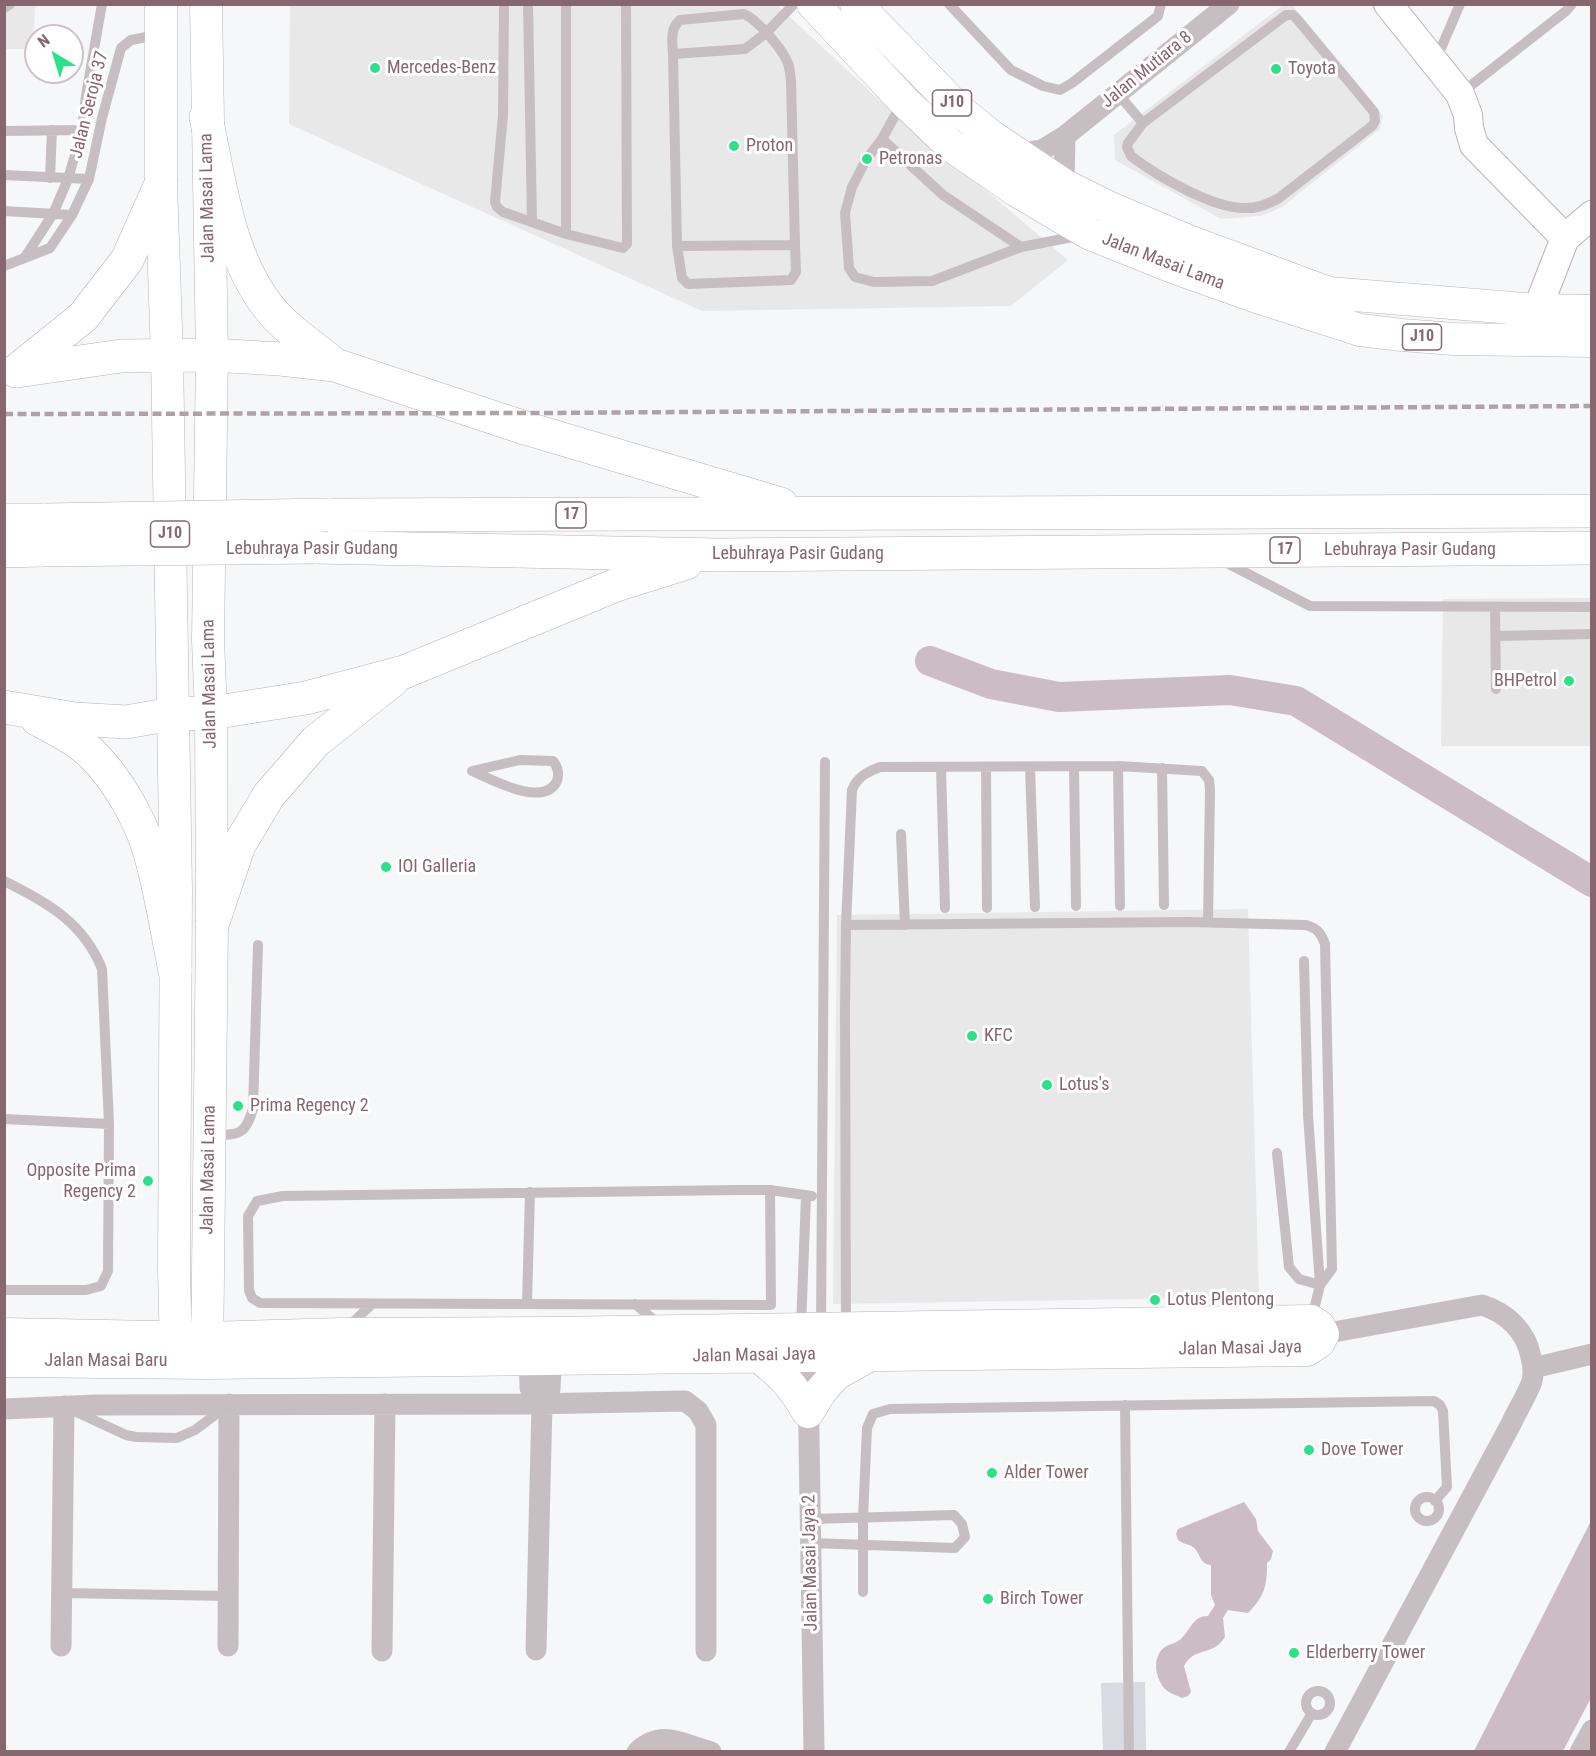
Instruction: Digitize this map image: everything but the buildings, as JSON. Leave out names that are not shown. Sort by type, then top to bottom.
[{"type":"highway","points":[[206,117],[231,232],[250,277],[261,297],[278,318],[335,365]]},
{"type":"highway","points":[[11,374],[82,317],[121,268],[127,260],[161,184]]},
{"type":"highway","points":[[11,374],[121,356],[212,355],[335,365],[525,428],[814,514]]},
{"type":"highway","name":"Lebuhraya Pasir Gudang","points":[[4,551],[44,535],[328,515],[1592,511]]},
{"type":"highway","name":"Lebuhraya Pasir Gudang","points":[[4,520],[44,535],[315,547],[717,555],[1592,548]]},
{"type":"highway","points":[[12,709],[75,719],[126,722],[172,714],[211,713],[306,698],[404,672],[616,585],[717,555]]},
{"type":"highway","points":[[212,925],[239,844],[269,795],[316,741],[404,672]]},
{"type":"highway","points":[[12,709],[68,736],[94,756],[114,780],[134,814],[150,852],[175,971]]},
{"type":"main road","name":"Jalan Masai Lama","points":[[206,4],[206,117],[212,355],[208,640],[211,713],[212,925],[207,1350]]},
{"type":"main road","name":"Jalan Masai Lama","points":[[813,4],[903,100],[949,144],[1017,191],[1090,234],[1175,268],[1360,330],[1454,339],[1592,341]]},
{"type":"main road","name":"Jalan Masai Lama","points":[[855,4],[960,111],[1016,154],[1064,185],[1110,208],[1191,242],[1329,293],[1537,310],[1592,311]]},
{"type":"main road","name":"Jalan Masai Lama","points":[[161,19],[161,184],[167,355],[175,971],[176,1349]]},
{"type":"main road","points":[[115,1337],[134,1327],[149,1314],[160,1298],[174,1268]]},
{"type":"main road","points":[[208,1281],[227,1321],[238,1331],[261,1337]]},
{"type":"main road","name":"Jalan Masai Jaya","points":[[207,1350],[261,1337],[340,1334],[539,1359],[668,1331],[816,1345],[871,1354],[1307,1350],[1319,1342],[1317,1328],[816,1345],[758,1356],[539,1359],[207,1350]]},
{"type":"main road","name":"Jalan Masai Baru","points":[[4,1334],[115,1337],[176,1349]]},
{"type":"main road","name":"Jalan Masai Baru","points":[[4,1361],[176,1349],[207,1350]]},
{"type":"main road","points":[[758,1356],[788,1381],[808,1412],[821,1391],[836,1374],[871,1354]]},
{"type":"street","name":"Jalan Mutiara 8","points":[[1016,154],[1042,150],[1065,136],[1229,4]]},
{"type":"street","points":[[1388,4],[1460,94],[1468,115],[1474,145],[1565,238]]},
{"type":"street","points":[[1064,185],[1065,136]]},
{"type":"street","points":[[1537,310],[1565,238],[1592,215]]},
{"type":"street","points":[[1317,1328],[1482,1305],[1494,1309],[1515,1324],[1529,1345],[1533,1368],[1532,1380],[1511,1424],[1335,1752]]},
{"type":"street","name":"Jalan Masai Jaya 2","points":[[814,1752],[808,1412],[816,1345]]},
{"type":"street","points":[[1533,1368],[1592,1354]]},
{"type":"street","points":[[536,1650],[539,1359]]},
{"type":"street","points":[[4,1409],[64,1406],[385,1404],[539,1359],[684,1401],[692,1405],[703,1417],[706,1425],[706,1651]]},
{"type":"street","points":[[228,1646],[229,1404]]},
{"type":"street","points":[[382,1651],[385,1404]]},
{"type":"street","points":[[62,1646],[64,1406]]},
{"type":"street","points":[[1580,1752],[1592,1730]]},
{"type":"street","points":[[637,1752],[649,1742],[661,1739],[686,1743],[711,1752]]},
{"type":"lane","points":[[4,9],[10,4]]},
{"type":"lane","name":"Jalan Seroja 37","points":[[25,256],[53,214],[68,179],[82,130],[102,4]]},
{"type":"lane","points":[[504,4],[502,115],[495,202],[497,207],[503,212],[566,234],[623,248],[627,244],[626,4]]},
{"type":"lane","points":[[528,4],[532,221]]},
{"type":"lane","points":[[566,4],[566,234]]},
{"type":"lane","points":[[673,54],[741,50],[766,33],[794,4]]},
{"type":"lane","points":[[949,4],[1011,70],[1034,83],[1060,90],[1158,16],[1161,4]]},
{"type":"lane","points":[[1432,60],[1439,53],[1460,4]]},
{"type":"lane","points":[[1460,94],[1572,4]]},
{"type":"lane","points":[[744,14],[766,33],[784,55],[791,81],[796,272],[790,280],[688,284],[682,278],[677,246],[672,42],[674,27],[680,20],[685,19],[744,14]]},
{"type":"lane","points":[[1290,15],[1304,26],[1375,115],[1372,126],[1293,189],[1272,202],[1246,209],[1221,205],[1185,189],[1131,156],[1127,147],[1128,143],[1143,123],[1282,18],[1290,15]]},
{"type":"lane","name":"Jalan Seroja 37","points":[[4,266],[25,256],[51,248],[72,215],[89,179],[102,118],[121,48],[161,19]]},
{"type":"lane","points":[[1118,94],[1143,123]]},
{"type":"lane","points":[[903,100],[882,139],[856,178],[844,213],[849,268],[855,277],[874,282],[932,282],[1021,247],[1090,234]]},
{"type":"lane","points":[[50,178],[52,130]]},
{"type":"lane","points":[[4,131],[82,130]]},
{"type":"lane","points":[[882,139],[943,195],[1021,247]]},
{"type":"lane","points":[[4,175],[89,179]]},
{"type":"lane","points":[[4,211],[72,215]]},
{"type":"lane","points":[[677,246],[795,244]]},
{"type":"lane","points":[[4,255],[25,256]]},
{"type":"lane","points":[[1204,551],[1310,606],[1592,607]]},
{"type":"lane","points":[[1495,607],[1496,689]]},
{"type":"lane","points":[[1496,636],[1592,634]]},
{"type":"lane","points":[[520,760],[542,760],[553,761],[558,775],[556,784],[546,792],[536,793],[520,791],[472,771],[520,760]]},
{"type":"lane","points":[[816,1345],[822,1196],[825,762]]},
{"type":"lane","points":[[816,1345],[846,924],[852,790],[855,781],[880,767],[1118,766],[1202,771],[1209,780],[1211,814],[1208,922]]},
{"type":"lane","points":[[1118,766],[1119,914]]},
{"type":"lane","points":[[1074,767],[1076,914]]},
{"type":"lane","points":[[941,768],[945,916]]},
{"type":"lane","points":[[986,768],[986,915]]},
{"type":"lane","points":[[1030,768],[1035,915]]},
{"type":"lane","points":[[1162,768],[1164,913]]},
{"type":"lane","points":[[901,834],[905,925]]},
{"type":"lane","points":[[4,881],[40,898],[81,931],[94,950],[102,969],[109,1124],[108,1271],[101,1286],[86,1290],[4,1290]]},
{"type":"lane","points":[[846,924],[905,925],[945,916],[1164,913],[1208,922],[1306,924],[1315,928],[1325,944],[1332,1269],[1320,1285]]},
{"type":"lane","points":[[210,1136],[237,1135],[248,1126],[253,1109],[258,945]]},
{"type":"lane","points":[[1304,961],[1308,1115],[1320,1285],[1317,1328]]},
{"type":"lane","points":[[4,1119],[109,1124]]},
{"type":"lane","points":[[1277,1153],[1289,1267],[1299,1279],[1320,1285]]},
{"type":"lane","points":[[770,1190],[771,1305],[635,1304],[539,1359],[372,1304],[260,1303],[252,1298],[249,1290],[248,1216],[257,1201],[283,1196],[770,1190],[806,1196],[822,1196]]},
{"type":"lane","points":[[530,1192],[539,1359]]},
{"type":"lane","points":[[806,1196],[816,1345]]},
{"type":"lane","points":[[340,1334],[372,1304]]},
{"type":"lane","points":[[635,1304],[668,1331]]},
{"type":"lane","points":[[863,1592],[862,1544],[867,1428],[873,1414],[890,1409],[1434,1401],[1443,1411],[1447,1487],[1435,1501]]},
{"type":"lane","points":[[64,1406],[126,1435],[177,1438],[195,1430],[229,1404]]},
{"type":"lane","points":[[1125,1405],[1129,1752]]},
{"type":"lane","points":[[810,1519],[954,1515],[962,1524],[965,1537],[955,1548],[936,1549],[810,1543]]},
{"type":"lane","points":[[62,1593],[228,1596]]},
{"type":"lane","points":[[1289,1752],[1312,1713]]},
{"type":"shaded area","points":[[4,5],[39,5],[35,8],[34,24],[24,24],[24,49],[5,49]]},
{"type":"shaded area","points":[[290,5],[777,5],[875,96],[1068,260],[1011,306],[702,311],[289,124]]},
{"type":"shaded area","name":"Toyota","points":[[1283,5],[1292,5],[1383,116],[1380,129],[1282,207],[1261,216],[1221,219],[1115,160],[1114,135]]},
{"type":"shaded area","points":[[1591,598],[1591,746],[1441,746],[1443,599]]},
{"type":"shaded area","name":"Lotus's","points":[[1248,909],[1259,1297],[833,1304],[837,915]]},
{"type":"shaded area","points":[[1244,1502],[1256,1519],[1258,1531],[1273,1551],[1267,1563],[1264,1590],[1248,1613],[1228,1610],[1223,1618],[1225,1637],[1214,1647],[1194,1656],[1184,1666],[1191,1692],[1182,1698],[1164,1688],[1158,1677],[1157,1657],[1165,1647],[1178,1642],[1199,1618],[1208,1616],[1215,1605],[1211,1595],[1211,1565],[1204,1563],[1196,1549],[1178,1540],[1176,1534],[1178,1529]]},
{"type":"shaded area","points":[[1591,1521],[1591,1698],[1563,1751],[1474,1751]]},
{"type":"shaded area","points":[[1145,1682],[1146,1751],[1103,1751],[1101,1683]]},
{"type":"waterway","points":[[930,661],[991,684],[1059,697],[1230,690],[1296,701],[1592,882]]},
{"type":"railway","points":[[4,414],[1592,406]]},
{"type":"place","name":"Mercedes-Benz","points":[[375,68]]},
{"type":"place","name":"Toyota","points":[[1276,69]]},
{"type":"place","name":"Proton","points":[[734,146]]},
{"type":"place","name":"Petronas","points":[[867,159]]},
{"type":"place","name":"BHPetrol","points":[[1569,681]]},
{"type":"place","name":"IOI Galleria","points":[[386,867]]},
{"type":"place","name":"KFC","points":[[972,1036]]},
{"type":"place","name":"Lotus's","points":[[1047,1085]]},
{"type":"place","name":"Prima Regency 2","points":[[238,1106]]},
{"type":"place","name":"Opposite Prima Regency 2","points":[[148,1181]]},
{"type":"place","name":"Lotus Plentong","points":[[1155,1300]]},
{"type":"place","name":"Dove Tower","points":[[1309,1450]]},
{"type":"place","name":"Alder Tower","points":[[992,1473]]},
{"type":"place","name":"Birch Tower","points":[[988,1599]]},
{"type":"place","name":"Elderberry Tower","points":[[1294,1653]]}]
